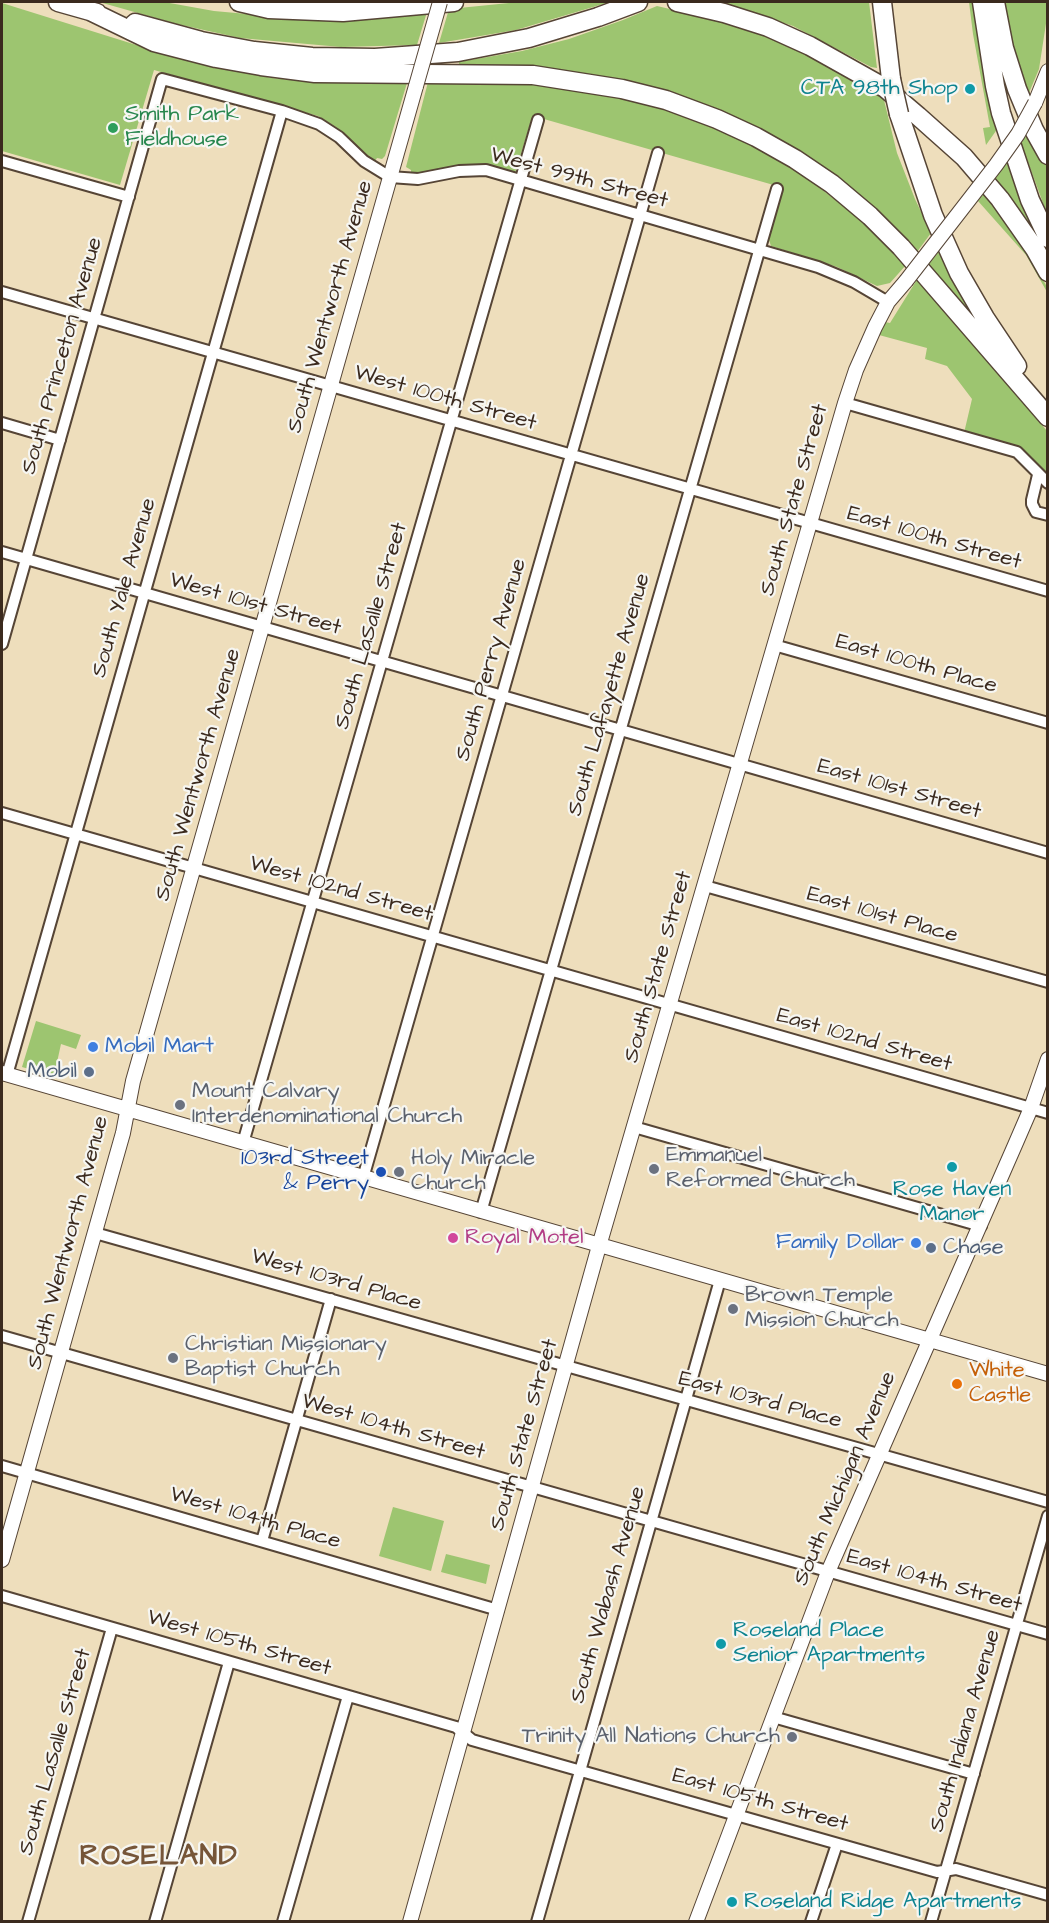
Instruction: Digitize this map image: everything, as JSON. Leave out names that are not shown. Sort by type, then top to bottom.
[{"type":"highway","points":[[58,2],[201,41],[254,51],[312,57],[375,58],[458,52],[529,38],[598,17],[634,3]]},
{"type":"highway","points":[[239,2],[269,9],[343,12],[454,2]]},
{"type":"highway","points":[[676,2],[724,13],[768,27],[810,46],[885,88],[964,157],[1000,199],[1035,249],[1047,272]]},
{"type":"highway","points":[[882,2],[891,79],[899,114],[933,215],[959,273],[1007,352],[1047,405]]},
{"type":"highway","points":[[982,2],[1001,113],[1030,200],[1047,238]]},
{"type":"highway","points":[[995,2],[1004,48],[1017,89],[1047,155]]},
{"type":"highway","points":[[86,9],[154,42],[216,58],[261,66],[315,73],[533,75],[622,89],[666,100],[717,119],[795,159],[832,184],[870,216],[901,247],[1047,417]]},
{"type":"street","name":"South Wentworth Avenue","points":[[2,1560],[126,1121],[133,1082],[440,2]]},
{"type":"street","name":"South State Street","points":[[410,1922],[599,1246],[856,370],[888,302],[1002,158],[1018,134],[1035,103],[1047,70]]},
{"type":"street","name":"West 99th Street","points":[[162,79],[282,111],[319,124],[339,136],[364,161],[390,177],[418,179],[459,171],[486,170],[818,267],[854,282],[888,302]]},
{"type":"street","name":"South Princeton Avenue","points":[[2,644],[162,79]]},
{"type":"street","name":"South Yale Avenue","points":[[4,1074],[76,834],[282,111]]},
{"type":"street","name":"South LaSalle Street","points":[[243,1143],[538,120]]},
{"type":"street","name":"South Perry Avenue","points":[[363,1178],[658,153]]},
{"type":"street","points":[[2,160],[129,197]]},
{"type":"street","name":"South Lafayette Avenue","points":[[481,1212],[777,189]]},
{"type":"street","name":"West 100th Street","points":[[2,292],[809,524]]},
{"type":"street","points":[[845,403],[1017,452],[1047,483]]},
{"type":"street","points":[[2,423],[60,440]]},
{"type":"street","points":[[1038,475],[1032,504],[1036,512],[1047,515]]},
{"type":"street","name":"East 100th Street","points":[[809,524],[1047,591]]},
{"type":"street","name":"West 101st Street","points":[[2,552],[740,765]]},
{"type":"street","name":"East 100th Place","points":[[774,645],[1047,723]]},
{"type":"street","name":"East 101st Street","points":[[740,765],[1047,852]]},
{"type":"street","name":"West 102nd Street","points":[[2,813],[669,1006]]},
{"type":"street","name":"East 101st Place","points":[[705,886],[1047,982]]},
{"type":"street","name":"East 102nd Street","points":[[669,1006],[1047,1113]]},
{"type":"street","name":"South Michigan Avenue","points":[[696,1922],[828,1572],[981,1226],[1031,1108],[1047,1059]]},
{"type":"street","points":[[4,1074],[1047,1374]]},
{"type":"street","points":[[634,1127],[981,1226]]},
{"type":"street","name":"West 103rd Place","points":[[95,1233],[566,1367]]},
{"type":"street","name":"South Wabash Avenue","points":[[537,1922],[720,1280]]},
{"type":"street","points":[[262,1541],[331,1299]]},
{"type":"street","name":"West 104th Street","points":[[2,1336],[532,1488]]},
{"type":"street","name":"East 103rd Place","points":[[566,1367],[1047,1502]]},
{"type":"street","name":"West 104th Place","points":[[2,1466],[498,1610]]},
{"type":"street","name":"East 104th Street","points":[[532,1488],[1047,1635]]},
{"type":"street","name":"South Indiana Avenue","points":[[931,1922],[1047,1516]]},
{"type":"street","name":"West 105th Street","points":[[2,1596],[454,1726],[464,1733]]},
{"type":"street","name":"South LaSalle Street","points":[[28,1922],[112,1628]]},
{"type":"street","points":[[155,1922],[229,1662]]},
{"type":"street","points":[[283,1922],[348,1696]]},
{"type":"street","points":[[773,1717],[974,1774]]},
{"type":"street","name":"East 105th Street","points":[[464,1733],[472,1740],[936,1872],[956,1869],[1047,1895]]},
{"type":"street","points":[[811,1922],[837,1844]]},
{"type":"green space","points":[[99,2],[164,2],[214,11],[291,18],[427,12],[417,45],[341,47],[240,38],[177,24]]},
{"type":"green space","points":[[519,2],[610,2],[516,30],[439,43],[449,9]]},
{"type":"green space","points":[[720,2],[869,2],[877,68],[793,26]]},
{"type":"green space","points":[[969,2],[975,2],[998,128],[986,145],[983,128],[990,127]]},
{"type":"green space","points":[[1000,2],[1047,2],[1039,69],[1026,100]]},
{"type":"green space","points":[[2,3],[162,53],[231,70],[272,78],[323,83],[407,83],[385,156],[375,161],[336,127],[318,116],[154,70],[120,185],[2,151]]},
{"type":"green space","points":[[657,6],[747,27],[799,48],[883,96],[897,153],[931,233],[917,252],[873,207],[841,180],[622,80],[544,68],[459,66],[459,62],[522,51],[569,39]]},
{"type":"green space","points":[[428,82],[528,84],[602,93],[638,101],[708,124],[773,156],[805,176],[858,218],[906,265],[890,283],[877,286],[837,267],[771,246],[769,240],[781,192],[777,186],[537,117],[531,121],[515,173],[475,165],[411,173],[411,170],[406,167]]},
{"type":"green space","points":[[1029,131],[1047,162],[1047,214],[1021,143]]},
{"type":"green space","points":[[1008,161],[1043,248],[1012,199],[995,178]]},
{"type":"green space","points":[[985,192],[1030,256],[1047,287],[1047,292],[1026,255],[978,201]]},
{"type":"green space","points":[[940,250],[969,308],[966,310],[928,265]]},
{"type":"green space","points":[[918,278],[1047,431],[1047,474],[1022,450],[964,433],[972,399],[947,366],[925,359],[927,348],[879,335],[885,322],[890,323]]},
{"type":"green space","points":[[36,1021],[81,1035],[76,1049],[61,1044],[54,1076],[22,1067]]},
{"type":"green space","points":[[393,1507],[444,1521],[431,1571],[379,1556]]},
{"type":"green space","points":[[446,1554],[490,1565],[486,1584],[441,1572]]},
{"type":"place","name":"CTA 98th Shop","points":[[970,89]]},
{"type":"place","name":"Smith Park Fieldhouse","points":[[113,128]]},
{"type":"place","name":"Mobil Mart","points":[[93,1047]]},
{"type":"place","name":"Mobil","points":[[89,1072]]},
{"type":"place","name":"Mount Calvary Interdenominational Church","points":[[180,1105]]},
{"type":"place","name":"Rose Haven Manor","points":[[952,1167]]},
{"type":"place","name":"Emmanuel Reformed Church","points":[[654,1169]]},
{"type":"place","name":"103rd Street & Perry","points":[[381,1172]]},
{"type":"place","name":"Holy Miracle Church","points":[[399,1172]]},
{"type":"place","name":"Royal Motel","points":[[453,1238]]},
{"type":"place","name":"Family Dollar","points":[[916,1243]]},
{"type":"place","name":"Chase","points":[[931,1248]]},
{"type":"place","name":"Brown Temple Mission Church","points":[[733,1309]]},
{"type":"place","name":"Christian Missionary Baptist Church","points":[[173,1358]]},
{"type":"place","name":"White Castle","points":[[957,1384]]},
{"type":"place","name":"Roseland Place Senior Apartments","points":[[721,1644]]},
{"type":"place","name":"Trinity All Nations Church","points":[[792,1737]]},
{"type":"place","name":"Roseland Ridge Apartments","points":[[732,1902]]},
{"type":"district","name":"ROSELAND","points":[[159,1858]]}]
